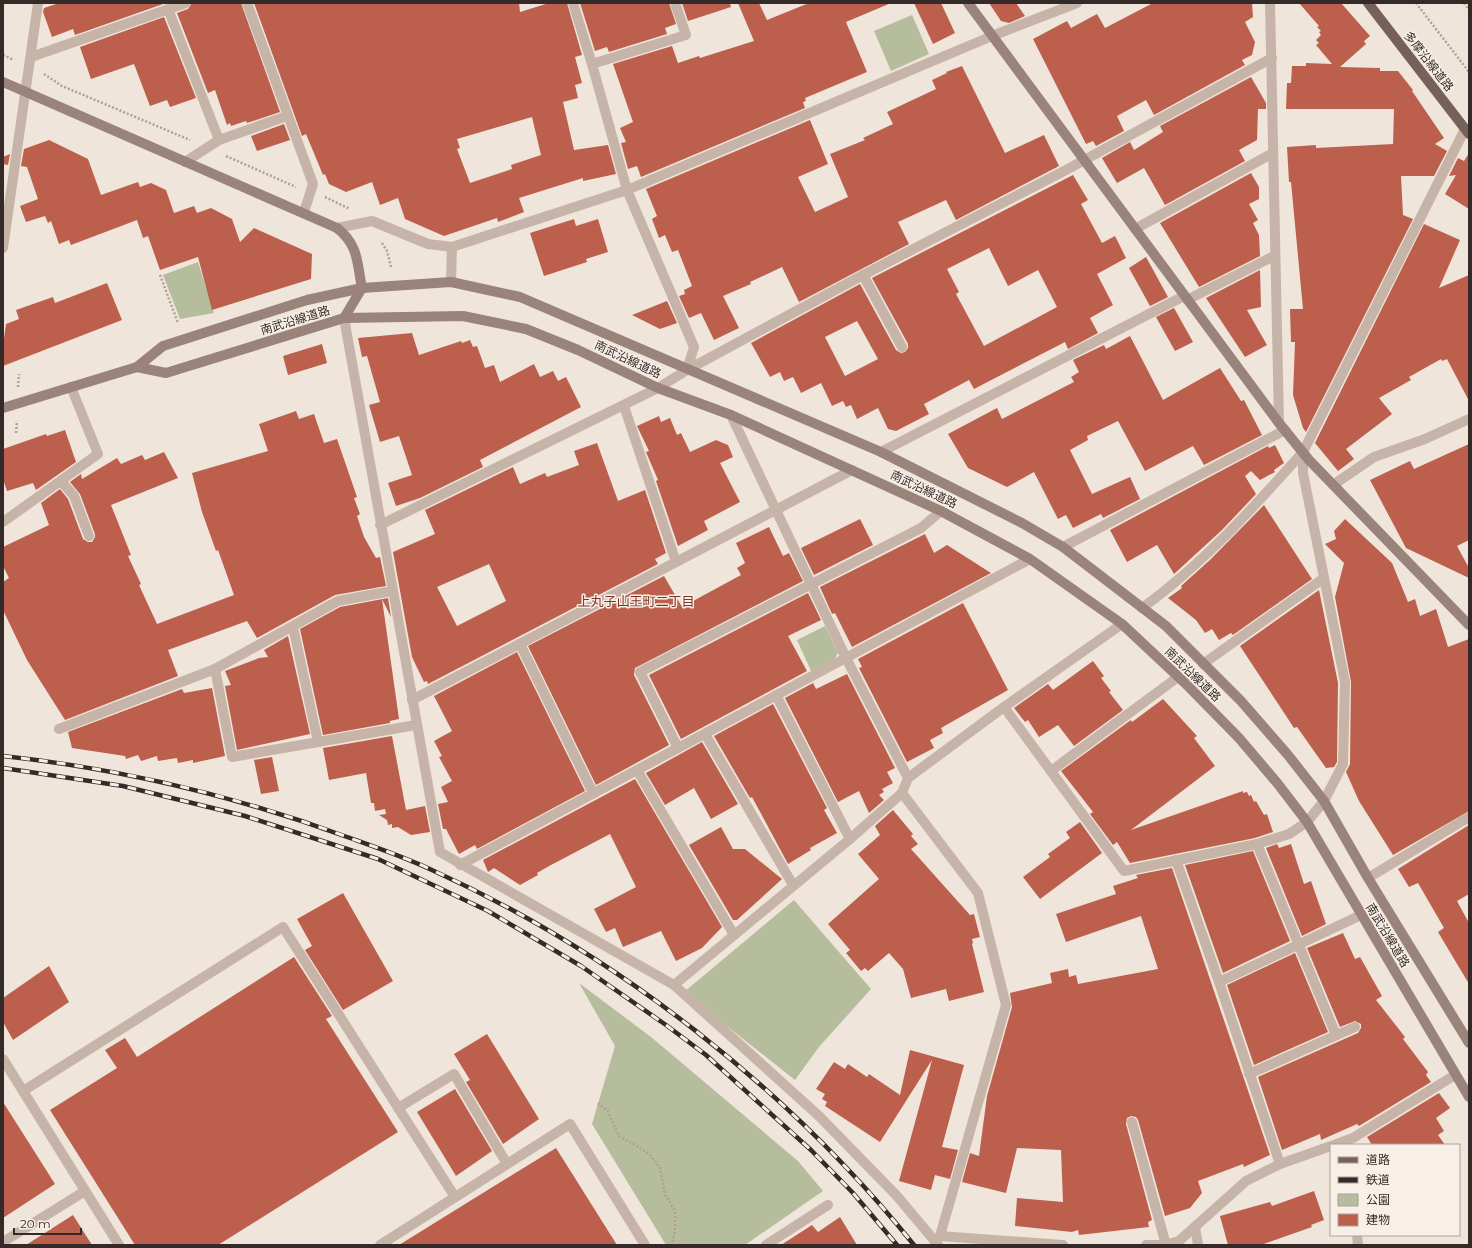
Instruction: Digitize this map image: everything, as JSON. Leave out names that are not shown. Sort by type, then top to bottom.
[{"type":"main road","name":"多摩沿線道路","points":[[1368,3],[1467,131]]},
{"type":"street","points":[[3,244],[38,3]]},
{"type":"street","points":[[31,57],[186,3]]},
{"type":"street","points":[[247,3],[313,184],[304,212]]},
{"type":"street","points":[[572,3],[592,64],[627,190],[694,347],[687,370]]},
{"type":"street","points":[[592,64],[686,36],[675,3]]},
{"type":"street","points":[[968,3],[1282,427],[1333,485],[1469,625]]},
{"type":"street","points":[[337,228],[372,221],[428,244],[452,247],[627,190],[992,36],[1076,3]]},
{"type":"street","points":[[1270,3],[1274,256],[1282,427]]},
{"type":"street","points":[[168,9],[219,140]]},
{"type":"street","points":[[380,525],[624,406],[658,388],[687,370],[863,275],[1084,160],[1272,58]]},
{"type":"street","points":[[3,82],[185,162],[304,212],[337,228],[347,236],[354,246],[362,288],[344,318],[440,852],[460,865],[674,985],[818,1116],[897,1196],[938,1241],[1063,1245]]},
{"type":"street","points":[[185,162],[219,140],[287,116]]},
{"type":"street","points":[[1142,608],[1197,563],[1238,524],[1303,452],[1467,131]]},
{"type":"street","points":[[1135,229],[1273,153]]},
{"type":"street","points":[[451,282],[452,247]]},
{"type":"street","points":[[881,452],[1186,298],[1274,256]]},
{"type":"street","points":[[863,275],[902,347]]},
{"type":"street","name":"南武沿線道路","points":[[3,408],[137,367],[163,346],[307,300],[362,288],[451,282],[520,297],[881,452],[1009,516],[1063,547],[1166,626],[1241,701],[1288,755],[1324,801],[1368,878],[1469,1043]]},
{"type":"street","name":"南武沿線道路","points":[[137,367],[166,373],[344,318],[463,316],[526,329],[578,350],[658,388],[730,416],[852,470],[941,511],[1030,559],[1122,624],[1239,738],[1278,784],[1307,822],[1455,1075],[1469,1096]]},
{"type":"street","points":[[3,522],[98,454],[71,387]]},
{"type":"street","points":[[624,406],[676,562]]},
{"type":"street","points":[[730,416],[813,584],[846,658],[908,778]]},
{"type":"street","points":[[1333,485],[1374,457],[1425,439],[1469,419]]},
{"type":"street","points":[[1063,547],[1282,427]]},
{"type":"street","points":[[1004,707],[1124,871],[1257,844],[1289,834],[1307,822],[1324,801],[1343,764],[1346,682],[1303,473],[1303,452]]},
{"type":"street","points":[[412,700],[852,470]]},
{"type":"street","points":[[61,480],[74,496],[89,536]]},
{"type":"street","points":[[678,748],[640,672],[921,528],[941,511]]},
{"type":"street","points":[[460,865],[1030,559]]},
{"type":"street","points":[[1203,664],[1324,578]]},
{"type":"street","points":[[59,729],[215,669],[338,601],[392,591]]},
{"type":"street","points":[[674,985],[850,839],[902,793],[908,778],[1004,707],[1122,624]]},
{"type":"street","points":[[293,627],[318,742]]},
{"type":"street","points":[[520,644],[593,793]]},
{"type":"street","points":[[215,669],[232,756],[416,725]]},
{"type":"street","points":[[1051,772],[1178,677]]},
{"type":"street","points":[[776,695],[850,839]]},
{"type":"street","points":[[705,734],[793,885]]},
{"type":"street","points":[[637,770],[734,935]]},
{"type":"street","points":[[902,793],[978,893],[1006,1004],[938,1241]]},
{"type":"street","points":[[1368,878],[1469,817]]},
{"type":"street","points":[[1257,844],[1336,1035]]},
{"type":"street","points":[[1176,860],[1220,982],[1249,1074],[1280,1164]]},
{"type":"street","points":[[1220,982],[1299,946],[1361,915]]},
{"type":"street","points":[[23,1091],[283,927],[455,1197]]},
{"type":"street","points":[[1249,1074],[1355,1026]]},
{"type":"street","points":[[3,1058],[119,1245]]},
{"type":"street","points":[[398,1108],[454,1074],[507,1164]]},
{"type":"street","points":[[1339,1144],[1353,1142],[1455,1075]]},
{"type":"street","points":[[1132,1122],[1166,1245]]},
{"type":"street","points":[[380,1245],[570,1124],[645,1245]]},
{"type":"street","points":[[1146,1245],[1166,1245],[1178,1243],[1246,1181],[1280,1164],[1330,1146]]},
{"type":"street","points":[[3,1242],[85,1190]]},
{"type":"street","points":[[766,1245],[828,1205]]},
{"type":"street","points":[[1195,1227],[1198,1245]]},
{"type":"path","points":[[1416,3],[1469,72]]},
{"type":"path","points":[[1464,3],[1469,10]]},
{"type":"path","points":[[160,275],[178,323]]},
{"type":"path","points":[[598,1103],[607,1110],[619,1136],[640,1147],[651,1156],[660,1168],[665,1194],[675,1210],[675,1229],[672,1245]]},
{"type":"green space","points":[[912,15],[929,54],[891,71],[874,31]]},
{"type":"green space","points":[[198,262],[214,313],[180,319],[163,275]]},
{"type":"green space","points":[[825,626],[838,653],[832,663],[812,673],[797,640]]},
{"type":"green space","points":[[794,900],[871,989],[819,1047],[795,1080],[684,992]]},
{"type":"green space","points":[[579,983],[651,1037],[798,1161],[823,1191],[745,1245],[666,1245],[592,1124],[615,1046]]},
{"type":"building","points":[[59,3],[166,3],[75,35],[73,29],[52,37],[43,12],[44,8]]},
{"type":"building","points":[[192,3],[241,3],[280,112],[247,123],[246,121],[231,126],[230,123],[227,125],[215,90],[208,93],[177,13],[188,9]]},
{"type":"building","points":[[254,3],[519,3],[520,12],[549,3],[567,3],[582,55],[575,57],[582,83],[575,85],[578,98],[563,102],[574,150],[608,145],[616,174],[583,181],[583,178],[519,198],[524,212],[498,222],[497,218],[444,236],[405,219],[398,198],[380,205],[372,182],[346,192],[329,184],[325,174],[323,175],[306,134],[302,136]],"holes":[[[532,117],[541,155],[511,165],[512,169],[470,183],[457,149],[460,148],[457,139]]]},
{"type":"building","points":[[580,3],[669,3],[676,24],[665,28],[667,34],[609,52],[607,47],[595,51]]},
{"type":"building","points":[[682,3],[730,3],[731,7],[688,21]]},
{"type":"building","points":[[738,3],[759,3],[767,20],[809,3],[891,3],[846,22],[867,72],[805,98],[806,101],[803,102],[805,108],[641,177],[637,166],[628,169],[621,143],[626,142],[620,128],[633,122],[613,64],[672,46],[678,63],[699,56],[700,58],[754,41]]},
{"type":"building","points":[[914,3],[941,3],[955,33],[933,44]]},
{"type":"building","points":[[989,3],[1016,3],[1025,16],[1009,23],[1001,21]]},
{"type":"building","points":[[1153,3],[1252,3],[1253,17],[1245,22],[1255,42],[1252,55],[1242,60],[1245,65],[1154,115],[1146,100],[1117,116],[1124,131],[1096,146],[1093,141],[1086,144],[1033,39],[1067,21],[1071,28],[1097,14],[1105,28]]},
{"type":"building","points":[[1299,3],[1341,3],[1370,36],[1364,41],[1366,44],[1340,67],[1380,68],[1380,71],[1398,71],[1413,90],[1412,91],[1444,138],[1435,144],[1447,151],[1434,176],[1401,176],[1403,215],[1413,219],[1306,432],[1303,428],[1293,395],[1295,342],[1291,342],[1290,309],[1303,309],[1291,182],[1289,182],[1287,147],[1316,145],[1316,148],[1393,144],[1394,109],[1286,109],[1287,83],[1291,83],[1292,66],[1306,66],[1306,63],[1332,64],[1316,45],[1319,43],[1316,40],[1321,35],[1319,32],[1321,31],[1317,27],[1319,26]]},
{"type":"building","points":[[164,17],[196,98],[170,107],[167,100],[150,106],[134,64],[91,79],[80,47]]},
{"type":"building","points":[[962,66],[1005,153],[1044,135],[1059,166],[956,220],[946,200],[898,222],[909,244],[799,302],[782,267],[750,282],[751,284],[723,296],[739,328],[714,340],[701,313],[689,318],[679,296],[685,294],[684,290],[692,286],[678,250],[672,252],[665,235],[659,238],[652,219],[657,216],[646,189],[810,120],[828,164],[798,177],[815,212],[848,197],[830,154],[865,140],[863,138],[893,124],[887,112],[936,89],[932,80],[947,73],[946,72]]},
{"type":"building","points":[[1251,77],[1266,103],[1266,109],[1258,109],[1257,140],[1239,150],[1245,161],[1165,205],[1144,168],[1117,183],[1102,158],[1130,142],[1134,150],[1163,132],[1160,126]]},
{"type":"building","points":[[284,124],[290,140],[257,151],[251,136]]},
{"type":"building","points":[[49,140],[88,159],[101,195],[138,182],[140,187],[151,183],[166,190],[174,213],[194,206],[197,213],[211,208],[232,219],[240,242],[254,228],[312,254],[311,279],[212,310],[198,257],[160,270],[148,236],[143,238],[137,220],[71,245],[69,240],[59,244],[51,221],[48,223],[45,216],[26,222],[20,206],[38,199],[27,167],[21,166],[24,149]]},
{"type":"building","points":[[1469,153],[1469,209],[1445,194],[1456,175],[1449,176],[1458,158],[1464,161]]},
{"type":"building","points":[[10,154],[8,165],[3,164],[3,157]]},
{"type":"building","points":[[1251,173],[1259,187],[1259,199],[1249,204],[1258,220],[1253,223],[1259,235],[1260,256],[1199,287],[1160,223]]},
{"type":"building","points":[[1073,175],[1088,200],[1081,204],[1102,243],[1115,236],[1126,258],[1097,274],[1113,305],[1090,318],[1098,333],[1068,349],[1065,342],[974,389],[969,380],[924,404],[929,414],[896,431],[888,429],[878,408],[857,419],[851,405],[846,407],[843,401],[832,406],[821,383],[801,393],[793,377],[784,381],[780,372],[770,377],[751,343],[860,284],[896,350],[901,353],[905,352],[908,348],[908,344],[872,278]],"holes":[[[989,248],[1008,286],[1038,270],[1057,307],[984,346],[956,294],[959,292],[947,269]],[[857,321],[878,359],[845,376],[825,337]]]},
{"type":"building","points":[[574,219],[576,226],[598,219],[608,252],[586,259],[587,262],[544,276],[530,233]]},
{"type":"building","points":[[1424,224],[1460,240],[1439,288],[1469,275],[1469,401],[1447,359],[1442,361],[1441,359],[1409,377],[1411,380],[1379,398],[1392,414],[1346,449],[1354,459],[1338,471],[1315,443]]},
{"type":"building","points":[[1146,257],[1168,297],[1150,306],[1129,268]]},
{"type":"building","points":[[1260,270],[1261,307],[1247,310],[1267,345],[1245,357],[1206,298]]},
{"type":"building","points":[[107,283],[122,320],[3,366],[3,346],[6,324],[19,319],[16,310],[53,297],[55,303]]},
{"type":"building","points":[[667,301],[677,323],[660,329],[632,315]]},
{"type":"building","points":[[1174,308],[1193,342],[1175,351],[1156,317]]},
{"type":"building","points":[[412,333],[419,355],[461,341],[462,343],[470,340],[473,347],[477,346],[485,368],[494,365],[500,382],[534,364],[540,377],[553,371],[558,381],[566,377],[581,407],[480,460],[483,467],[420,498],[396,506],[388,483],[412,475],[399,436],[380,442],[369,405],[380,402],[367,356],[362,357],[358,338]]},
{"type":"building","points":[[1130,336],[1163,400],[1220,368],[1241,401],[1244,400],[1262,435],[1204,465],[1193,446],[1145,471],[1118,421],[1087,436],[1088,440],[1070,450],[1092,494],[1130,477],[1140,499],[1103,518],[1101,514],[1073,528],[1066,515],[1058,519],[1034,472],[1007,487],[968,468],[948,434],[997,408],[1002,419],[1074,382],[1071,377],[1079,372],[1073,360],[1104,345],[1106,349]]},
{"type":"building","points":[[322,344],[327,363],[288,375],[283,356]]},
{"type":"building","points":[[296,411],[299,419],[314,414],[324,443],[337,439],[357,497],[354,498],[360,514],[357,516],[364,537],[376,558],[380,557],[386,586],[335,595],[257,638],[247,621],[168,650],[178,676],[65,720],[27,660],[3,610],[3,582],[9,578],[3,566],[3,547],[49,525],[41,503],[60,489],[68,499],[83,539],[88,542],[92,542],[95,534],[80,494],[70,482],[81,474],[82,479],[117,458],[121,464],[142,455],[145,460],[164,452],[178,478],[111,505],[131,555],[128,556],[141,584],[139,585],[157,624],[234,595],[218,550],[216,551],[202,512],[192,473],[268,451],[259,424]]},
{"type":"building","points":[[659,416],[661,422],[670,418],[677,435],[681,433],[690,452],[716,440],[728,445],[733,457],[720,463],[740,502],[704,521],[708,530],[678,546],[656,481],[658,480],[646,452],[649,451],[637,426]]},
{"type":"building","points":[[65,430],[76,462],[36,490],[33,483],[7,491],[3,479],[3,449],[46,434],[47,436]]},
{"type":"building","points":[[597,443],[618,501],[645,490],[666,553],[655,559],[658,564],[428,684],[427,681],[424,682],[412,657],[393,552],[435,534],[425,510],[513,467],[520,484],[545,473],[547,477],[579,465],[574,451]],"holes":[[[489,564],[506,601],[457,626],[437,587]]]},
{"type":"building","points":[[1469,444],[1469,540],[1457,546],[1469,568],[1469,578],[1406,548],[1370,480],[1410,461],[1414,469]]},
{"type":"building","points":[[1275,445],[1284,463],[1274,470],[1275,472],[1260,480],[1251,471],[1245,476],[1256,494],[1222,530],[1174,574],[1157,545],[1127,562],[1110,530],[1268,446],[1269,448]]},
{"type":"building","points":[[1264,505],[1312,579],[1233,635],[1231,633],[1219,640],[1212,629],[1205,633],[1196,620],[1168,598],[1182,588],[1181,586],[1211,559]]},
{"type":"building","points":[[860,519],[873,545],[814,575],[801,548]]},
{"type":"building","points":[[1345,519],[1392,563],[1408,602],[1415,599],[1420,616],[1436,609],[1448,647],[1469,639],[1469,811],[1393,855],[1359,801],[1346,772],[1350,764],[1351,682],[1335,597],[1344,563],[1325,544],[1336,539],[1334,531]]},
{"type":"building","points":[[769,527],[783,556],[789,553],[803,581],[635,668],[634,675],[669,745],[596,785],[528,646],[664,576],[682,607],[741,575],[737,568],[745,563],[736,543]]},
{"type":"building","points":[[925,534],[934,553],[947,545],[991,573],[852,647],[835,613],[832,614],[820,587]]},
{"type":"building","points":[[1319,590],[1338,683],[1337,762],[1334,767],[1326,768],[1297,727],[1294,728],[1240,646]]},
{"type":"building","points":[[808,593],[821,620],[788,636],[807,671],[681,739],[649,675]]},
{"type":"building","points":[[388,598],[391,617],[382,599]]},
{"type":"building","points":[[382,599],[399,719],[390,721],[390,723],[323,735],[300,629],[340,607]]},
{"type":"building","points":[[963,603],[1008,690],[941,728],[943,733],[930,740],[934,748],[907,762],[859,668],[862,667],[858,659]]},
{"type":"building","points":[[288,636],[310,734],[237,750],[225,686],[231,685],[225,671],[259,658],[268,657],[264,650]]},
{"type":"building","points":[[517,652],[585,791],[477,849],[475,845],[459,854],[446,829],[443,829],[438,804],[448,802],[441,787],[452,781],[439,757],[442,756],[434,741],[452,731],[434,696]]},
{"type":"building","points":[[1093,661],[1104,676],[1101,678],[1111,691],[1109,692],[1123,710],[1074,746],[1058,725],[1039,737],[1028,720],[1025,722],[1014,708],[1048,684],[1053,690]]},
{"type":"building","points":[[847,674],[895,768],[887,772],[893,783],[882,789],[884,792],[879,795],[884,800],[869,813],[859,791],[838,802],[785,698],[813,683],[816,689]]},
{"type":"building","points":[[212,688],[225,756],[193,763],[193,760],[178,763],[177,758],[158,761],[157,756],[141,761],[138,755],[126,759],[125,756],[72,748],[68,732],[182,689],[184,693]]},
{"type":"building","points":[[1163,699],[1197,736],[1194,738],[1215,766],[1131,830],[1243,791],[1243,793],[1247,792],[1249,796],[1251,795],[1254,802],[1256,801],[1264,815],[1267,814],[1273,832],[1255,838],[1130,863],[1117,842],[1113,845],[1090,814],[1093,812],[1061,771],[1131,720],[1132,722]]},
{"type":"building","points":[[773,704],[827,808],[824,810],[837,833],[810,848],[811,850],[788,864],[752,797],[750,798],[714,736]]},
{"type":"building","points":[[392,736],[406,810],[425,806],[430,832],[411,835],[398,827],[392,828],[392,824],[388,825],[387,820],[379,815],[386,814],[385,809],[375,811],[374,803],[371,803],[366,773],[329,780],[323,748]]},
{"type":"building","points":[[702,742],[738,804],[711,819],[694,788],[665,805],[646,773]]},
{"type":"building","points":[[272,757],[279,791],[261,794],[254,760]]},
{"type":"building","points":[[635,779],[722,927],[702,948],[676,961],[661,931],[623,947],[615,928],[606,932],[594,909],[636,887],[610,834],[551,865],[537,873],[538,875],[520,885],[494,868],[488,872],[483,860]]},
{"type":"building","points":[[893,810],[913,834],[911,836],[918,844],[911,849],[970,915],[974,914],[980,937],[972,939],[972,944],[984,992],[949,1001],[946,989],[911,998],[903,969],[889,953],[868,971],[865,968],[861,971],[846,953],[850,950],[828,924],[879,879],[858,854],[880,835],[875,826]]},
{"type":"building","points":[[1080,822],[1102,853],[1040,899],[1023,877],[1050,857],[1048,854],[1070,838],[1066,832]]},
{"type":"building","points":[[1469,825],[1469,894],[1457,901],[1469,923],[1469,984],[1438,932],[1444,928],[1418,883],[1409,887],[1398,869]]},
{"type":"building","points":[[721,827],[733,849],[745,849],[782,879],[737,920],[733,920],[689,845]]},
{"type":"building","points":[[1277,844],[1279,848],[1291,844],[1304,884],[1311,881],[1326,924],[1302,936],[1266,848]]},
{"type":"building","points":[[1253,851],[1290,941],[1223,973],[1185,865]]},
{"type":"building","points":[[1172,868],[1270,1155],[1244,1167],[1243,1164],[1198,1181],[1202,1193],[1190,1208],[1165,1216],[1138,1120],[1136,1117],[1131,1116],[1127,1118],[1126,1124],[1152,1220],[1148,1222],[1149,1227],[1079,1235],[1078,1230],[1072,1232],[1015,1226],[1017,1198],[1063,1202],[1061,1150],[1017,1148],[1006,1193],[962,1182],[970,1153],[979,1156],[987,1096],[1012,1007],[1010,993],[1052,983],[1050,973],[1068,969],[1069,977],[1076,975],[1078,984],[1158,969],[1141,916],[1066,942],[1056,914],[1116,894],[1113,886],[1138,878],[1136,875]]},
{"type":"building","points":[[343,893],[393,981],[343,1010],[305,950],[312,946],[297,919]]},
{"type":"building","points":[[1343,933],[1355,959],[1360,957],[1382,996],[1376,1000],[1405,1037],[1403,1039],[1428,1072],[1426,1075],[1431,1082],[1359,1126],[1357,1124],[1321,1140],[1320,1134],[1282,1150],[1258,1077],[1358,1033],[1361,1028],[1361,1024],[1355,1021],[1340,1027],[1307,948]]},
{"type":"building","points":[[1295,953],[1328,1032],[1254,1065],[1227,985]]},
{"type":"building","points":[[294,957],[332,1016],[326,1019],[398,1132],[218,1245],[135,1245],[50,1110],[117,1068],[105,1050],[125,1038],[137,1057]]},
{"type":"building","points":[[49,966],[69,1002],[13,1040],[3,1022],[3,998]]},
{"type":"building","points":[[487,1034],[539,1119],[503,1144],[466,1082],[470,1080],[454,1054]]},
{"type":"building","points":[[910,1050],[964,1065],[942,1147],[958,1150],[950,1179],[935,1175],[931,1190],[899,1181],[932,1060],[880,1142],[825,1106],[827,1102],[822,1099],[825,1094],[816,1089],[834,1062],[845,1069],[848,1064],[867,1077],[869,1074],[900,1095]]},
{"type":"building","points":[[455,1089],[492,1151],[456,1176],[417,1112]]},
{"type":"building","points":[[1439,1093],[1450,1108],[1436,1118],[1444,1131],[1438,1135],[1444,1144],[1371,1144],[1367,1137]]},
{"type":"building","points":[[3,1102],[55,1184],[3,1218]]},
{"type":"building","points":[[556,1148],[617,1245],[399,1245],[478,1196]]},
{"type":"building","points":[[1314,1191],[1324,1220],[1311,1225],[1312,1227],[1261,1245],[1228,1245],[1220,1216],[1270,1202],[1272,1206]]},
{"type":"building","points":[[73,1215],[92,1245],[26,1245]]},
{"type":"building","points":[[840,1217],[857,1245],[781,1245],[812,1225],[818,1232]]},
{"type":"railway","points":[[3,756],[92,768],[179,786],[265,809],[403,857],[502,905],[568,943],[633,985],[695,1031],[755,1080],[812,1132],[865,1188],[914,1245]]},
{"type":"railway","points":[[3,768],[123,786],[245,816],[378,859],[488,911],[581,966],[666,1025],[706,1055],[811,1150],[853,1193],[897,1245]]},
{"type":"district","name":"上丸子山王町二丁目","points":[[636,601]]}]
